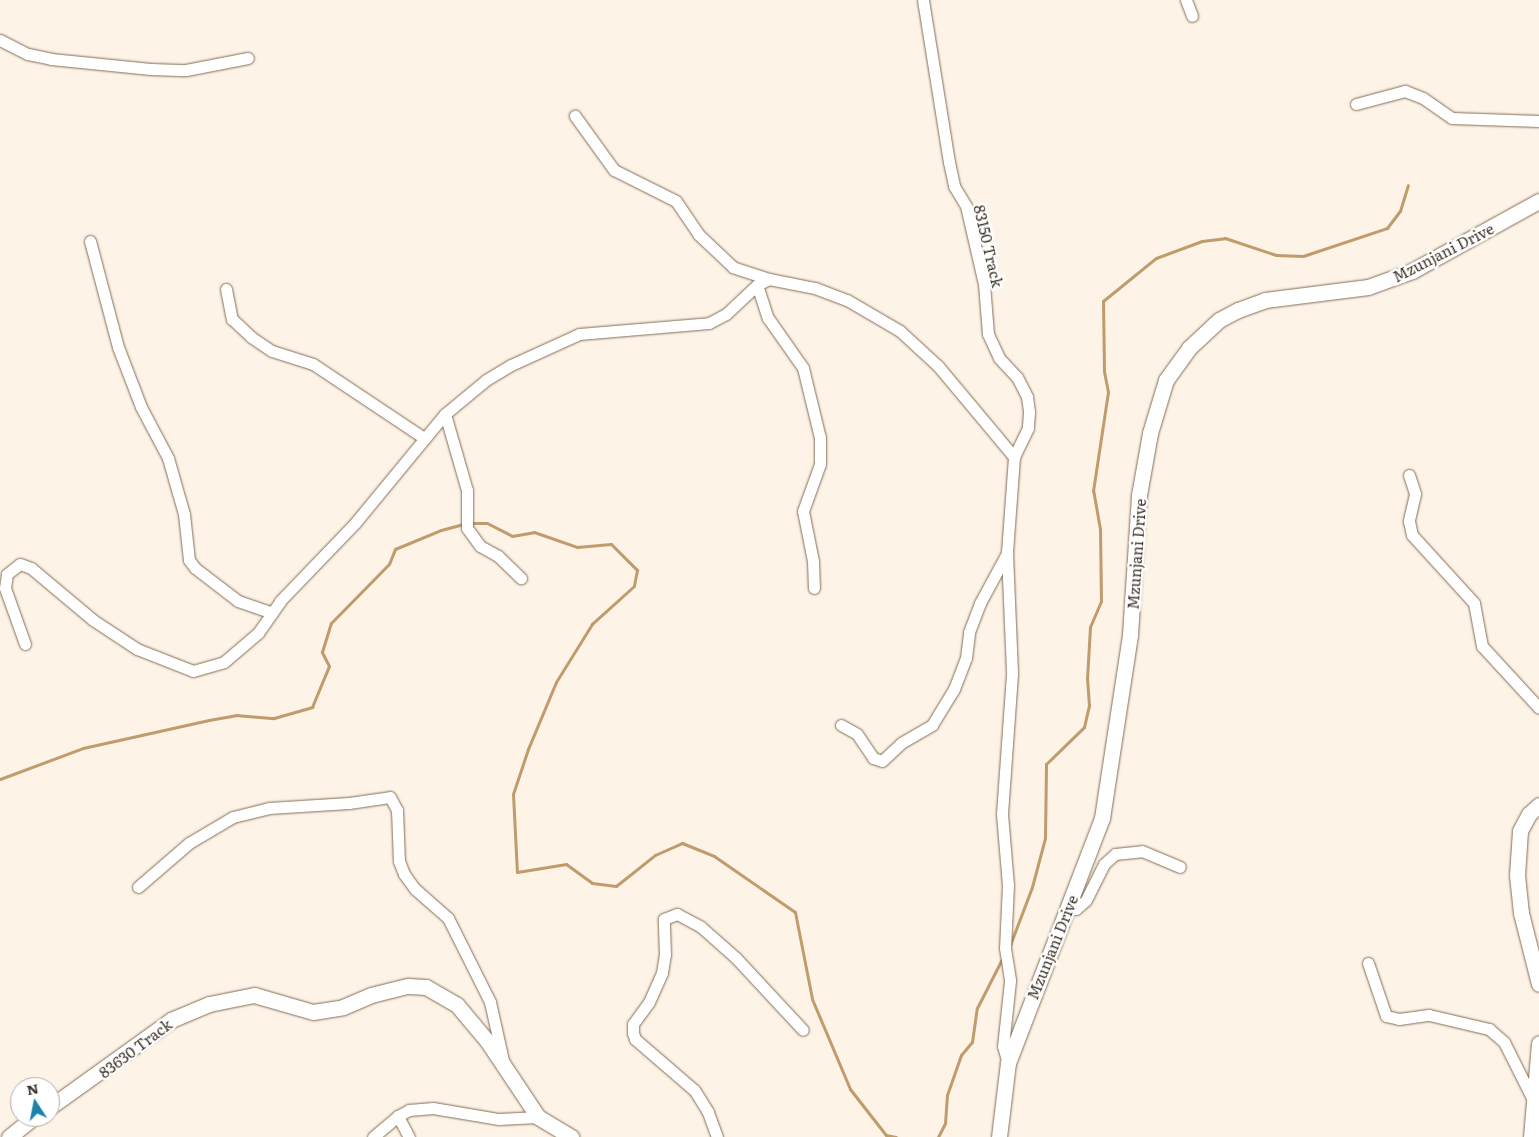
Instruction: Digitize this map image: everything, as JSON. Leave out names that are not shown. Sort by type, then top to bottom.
[{"type":"main road","name":"Mzunjani Drive","points":[[1000,1137],[1008,1062],[1102,818],[1130,635],[1139,496],[1150,433],[1166,380],[1189,348],[1218,320],[1238,310],[1265,300],[1368,287],[1412,270],[1539,201]]},
{"type":"main road","points":[[1539,805],[1526,818],[1520,831],[1516,874],[1521,913],[1539,984]]},
{"type":"main road","name":"83630 Track","points":[[60,1100],[171,1020],[209,1004],[240,996],[254,995],[314,1012],[343,1007],[391,989],[408,986],[426,987],[457,1006],[504,1064],[516,1089],[538,1117],[571,1137]]},
{"type":"main road","points":[[1531,1137],[1539,1043]]},
{"type":"main road","points":[[9,1137],[22,1127]]},
{"type":"street","name":"83150 Track","points":[[923,0],[954,186],[966,206],[984,284],[988,334],[999,358],[1017,378],[1027,397],[1028,428],[1014,457]]},
{"type":"street","points":[[1186,0],[1192,16]]},
{"type":"street","points":[[0,40],[28,54],[51,59],[151,69],[186,70],[248,58]]},
{"type":"street","points":[[1356,104],[1405,91],[1424,98],[1452,118],[1539,121]]},
{"type":"street","points":[[575,116],[614,170],[676,201],[699,235],[733,267],[769,279],[815,288],[847,300],[900,331],[934,361],[1014,457],[1007,553],[1012,674],[1002,814],[1008,885],[1006,954],[1010,981],[1003,1046],[1008,1062]]},
{"type":"street","points":[[90,241],[118,348],[141,407],[168,458],[184,514],[189,560],[201,573],[238,601],[272,612]]},
{"type":"street","points":[[26,644],[4,588],[7,574],[20,564],[31,568],[125,643],[193,671],[212,667],[239,652],[258,633],[272,612],[370,506],[424,438],[459,400],[505,368],[563,341],[596,332],[709,323],[726,314],[757,285],[769,279]]},
{"type":"street","points":[[757,285],[768,318],[802,368],[820,438],[820,464],[803,511],[813,561],[814,588]]},
{"type":"street","points":[[226,289],[232,319],[251,338],[272,351],[313,364],[424,438]]},
{"type":"street","points":[[445,414],[467,490],[466,523],[480,546],[498,556],[522,578]]},
{"type":"street","points":[[1409,475],[1415,494],[1409,521],[1412,535],[1474,603],[1482,646],[1539,708]]},
{"type":"street","points":[[841,726],[857,734],[873,758],[882,761],[901,743],[932,725],[954,689],[966,658],[969,632],[980,602],[1007,553]]},
{"type":"street","points":[[138,886],[189,843],[233,817],[269,808],[349,803],[382,796],[390,797],[397,810],[398,861],[404,874],[415,889],[448,918],[490,1002],[504,1064]]},
{"type":"street","points":[[1068,908],[1076,909],[1086,900],[1104,864],[1115,854],[1142,851],[1180,868]]},
{"type":"street","points":[[717,1137],[708,1112],[694,1090],[635,1040],[633,1033],[633,1024],[648,1002],[662,972],[665,956],[664,919],[677,914],[696,923],[736,958],[803,1030]]},
{"type":"street","points":[[1368,963],[1386,1016],[1399,1019],[1429,1015],[1489,1029],[1504,1042],[1534,1102]]},
{"type":"street","points":[[373,1137],[398,1116],[409,1110],[433,1108],[492,1118],[538,1117]]},
{"type":"street","points":[[398,1116],[409,1137]]},
{"type":"waterway","points":[[1010,945],[1032,887],[1045,838],[1046,764],[1084,727],[1089,706],[1087,679],[1090,627],[1101,601],[1100,529],[1093,491],[1108,392],[1104,371],[1103,301],[1156,258],[1202,241],[1225,238],[1276,255],[1303,256],[1387,228],[1400,211],[1408,185]]},
{"type":"waterway","points":[[0,779],[83,748],[236,715],[274,718],[312,707],[329,666],[322,652],[331,623],[389,564],[395,549],[441,530],[468,523],[487,523],[512,536],[534,532],[577,547],[611,544],[637,570],[634,586],[592,624],[556,682],[528,749],[513,794],[517,872],[566,864],[592,883],[616,886],[655,855],[682,843],[714,856],[795,912],[812,999],[850,1089],[886,1135],[896,1137]]},
{"type":"waterway","points":[[938,1137],[945,1123],[947,1095],[961,1055],[972,1042],[977,1008],[1003,957]]}]
